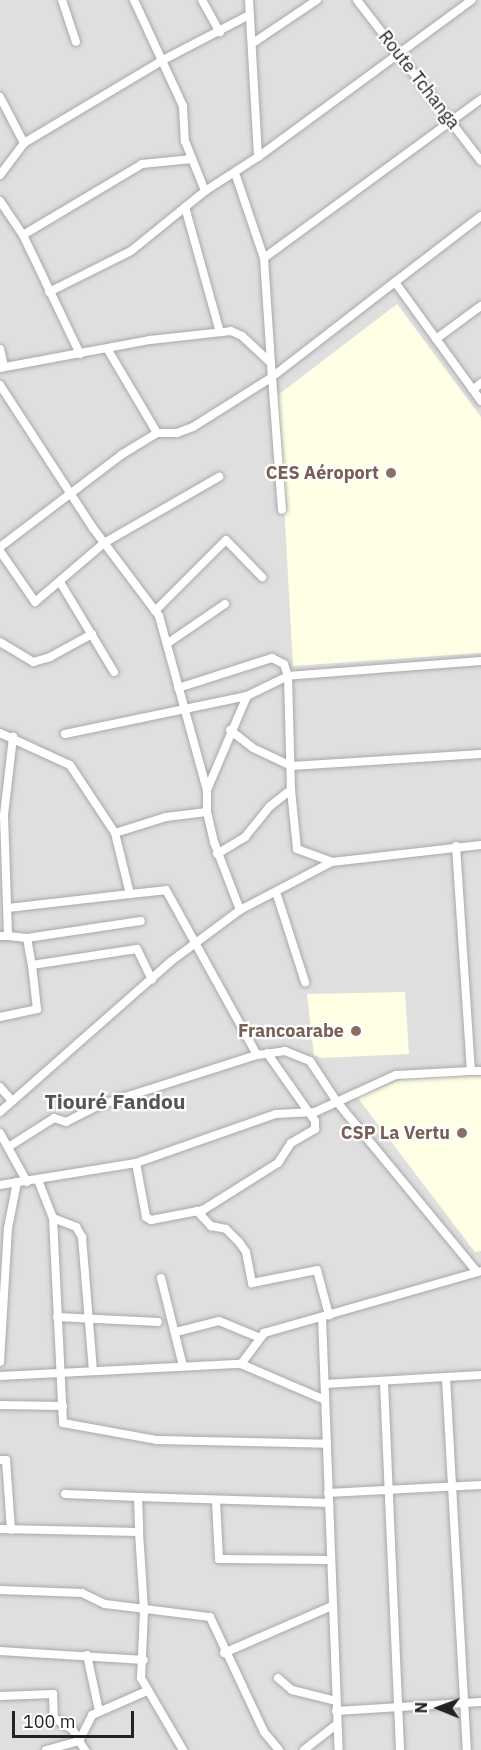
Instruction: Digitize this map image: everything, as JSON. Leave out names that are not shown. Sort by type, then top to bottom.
[{"type":"street","points":[[62,0],[76,42]]},
{"type":"street","points":[[134,0],[183,106],[184,134],[205,191]]},
{"type":"street","points":[[202,0],[220,32]]},
{"type":"street","points":[[249,0],[258,157]]},
{"type":"street","points":[[253,43],[317,0]]},
{"type":"street","name":"Route Tchanga","points":[[357,0],[481,161]]},
{"type":"street","points":[[49,292],[131,250],[205,191],[258,157],[472,0]]},
{"type":"street","points":[[0,175],[24,143],[163,60],[249,15]]},
{"type":"street","points":[[0,97],[24,143]]},
{"type":"street","points":[[264,258],[481,99]]},
{"type":"street","points":[[23,235],[142,164],[192,159]]},
{"type":"street","points":[[235,173],[264,258],[269,361],[282,510]]},
{"type":"street","points":[[0,201],[23,235],[80,354]]},
{"type":"street","points":[[185,207],[220,332]]},
{"type":"street","points":[[219,477],[104,543],[60,582],[33,602],[0,549],[73,492],[158,433],[177,433],[193,427],[272,377],[481,216]]},
{"type":"street","points":[[395,282],[481,401]]},
{"type":"street","points":[[436,339],[481,306]]},
{"type":"street","points":[[0,349],[2,367],[108,350],[150,340],[220,332],[237,333],[269,361]]},
{"type":"street","points":[[108,350],[158,433]]},
{"type":"street","points":[[473,390],[481,383]]},
{"type":"street","points":[[0,385],[73,492],[104,543],[154,611],[168,643],[183,711],[207,790],[207,812],[218,854],[240,910]]},
{"type":"street","points":[[154,611],[226,540],[262,577]]},
{"type":"street","points":[[60,582],[114,672]]},
{"type":"street","points":[[168,643],[225,604]]},
{"type":"street","points":[[0,642],[33,662],[50,657],[92,634]]},
{"type":"street","points":[[178,688],[272,658],[284,664],[288,676],[291,790],[297,849],[332,862]]},
{"type":"street","points":[[65,734],[247,696],[288,676],[481,662]]},
{"type":"street","points":[[207,790],[230,730],[247,696]]},
{"type":"street","points":[[230,730],[253,748],[291,766],[481,754]]},
{"type":"street","points":[[0,733],[70,765],[115,833],[130,894]]},
{"type":"street","points":[[13,737],[4,815],[9,908],[4,936],[27,938],[141,921]]},
{"type":"street","points":[[218,854],[245,837],[270,807],[291,790]]},
{"type":"street","points":[[115,833],[166,817],[207,812]]},
{"type":"street","points":[[0,1112],[195,942],[240,910],[332,862],[456,846],[481,845]]},
{"type":"street","points":[[456,846],[471,1071]]},
{"type":"street","points":[[9,908],[165,889],[257,1055]]},
{"type":"street","points":[[276,892],[305,982]]},
{"type":"street","points":[[0,1017],[37,1009],[27,938]]},
{"type":"street","points":[[32,965],[136,949],[152,980]]},
{"type":"street","points":[[10,1146],[54,1118],[66,1122],[87,1109],[257,1055],[285,1051],[306,1058],[337,1102],[479,1272],[258,1337],[219,1321],[176,1332]]},
{"type":"street","points":[[136,1163],[148,1220],[197,1211],[281,1161],[291,1143],[315,1129],[310,1114],[267,1053]]},
{"type":"street","points":[[0,1185],[136,1163],[276,1114],[310,1114],[396,1075],[481,1071]]},
{"type":"street","points":[[0,1087],[12,1101]]},
{"type":"street","points":[[0,1133],[10,1146],[22,1182],[4,1228],[0,1362]]},
{"type":"street","points":[[38,1180],[53,1218],[65,1425],[157,1440],[327,1444]]},
{"type":"street","points":[[197,1211],[211,1227],[226,1229],[239,1242],[246,1252],[252,1283],[317,1269],[326,1316],[325,1400],[339,1750]]},
{"type":"street","points":[[53,1218],[81,1231],[93,1370]]},
{"type":"street","points":[[161,1278],[183,1366]]},
{"type":"street","points":[[57,1317],[158,1322]]},
{"type":"street","points":[[241,1364],[258,1337]]},
{"type":"street","points":[[0,1376],[241,1364],[325,1400]]},
{"type":"street","points":[[325,1384],[384,1383],[481,1375]]},
{"type":"street","points":[[446,1378],[467,1750]]},
{"type":"street","points":[[384,1383],[400,1707],[400,1750]]},
{"type":"street","points":[[0,1405],[63,1406]]},
{"type":"street","points":[[0,1460],[6,1460],[11,1530]]},
{"type":"street","points":[[328,1493],[481,1485]]},
{"type":"street","points":[[65,1494],[216,1501],[329,1503]]},
{"type":"street","points":[[138,1497],[144,1610],[144,1660],[141,1678],[147,1691],[164,1713],[183,1750]]},
{"type":"street","points":[[216,1501],[219,1559],[331,1560]]},
{"type":"street","points":[[0,1529],[139,1533]]},
{"type":"street","points":[[0,1590],[82,1593],[105,1604],[210,1617],[224,1653],[264,1732],[279,1750]]},
{"type":"street","points":[[224,1653],[332,1606]]},
{"type":"street","points":[[0,1651],[144,1660]]},
{"type":"street","points":[[87,1655],[99,1711]]},
{"type":"street","points":[[278,1678],[292,1690],[336,1701]]},
{"type":"street","points":[[45,1750],[79,1741],[92,1715],[147,1691]]},
{"type":"street","points":[[0,1696],[54,1694],[54,1718],[73,1730],[85,1750]]},
{"type":"street","points":[[336,1711],[481,1702]]},
{"type":"street","points":[[304,1750],[337,1724]]},
{"type":"shaded area","points":[[0,0],[481,0],[481,1750],[0,1750]]},
{"type":"shaded area","points":[[397,304],[481,417],[481,653],[293,666],[278,395]]},
{"type":"shaded area","points":[[405,992],[409,1054],[322,1058],[314,1055],[307,994]]},
{"type":"shaded area","points":[[481,1076],[481,1251],[475,1252],[357,1097],[408,1077]]},
{"type":"place","name":"CES Aéroport","points":[[391,473]]},
{"type":"place","name":"Francoarabe","points":[[356,1031]]},
{"type":"place","name":"CSP La Vertu","points":[[462,1133]]},
{"type":"district","name":"Tiouré Fandou","points":[[115,1101]]}]
